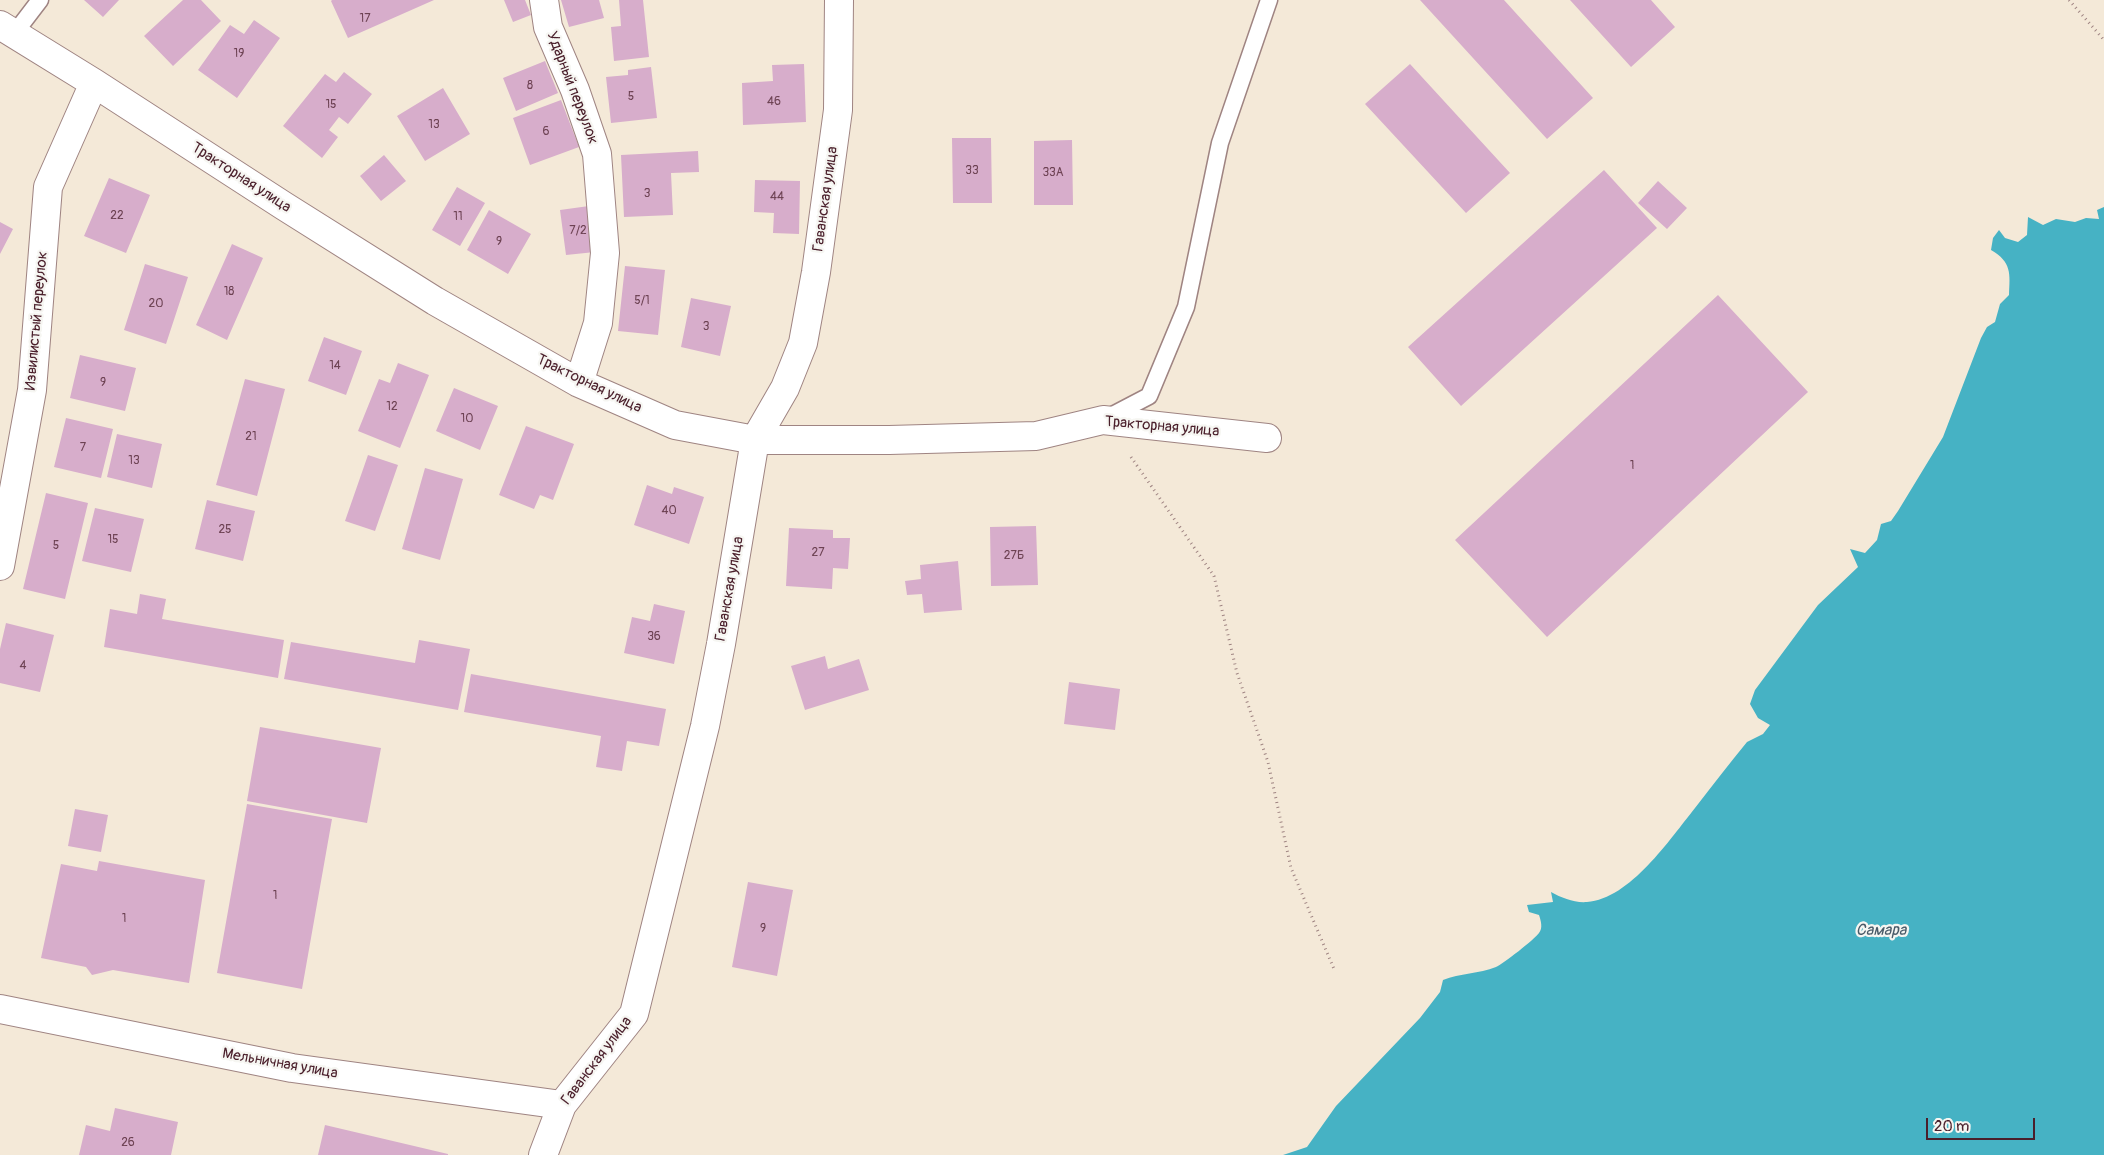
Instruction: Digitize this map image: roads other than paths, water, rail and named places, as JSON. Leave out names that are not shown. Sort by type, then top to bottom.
[{"type":"street","name":"Ударный переулок","points":[[544,0],[548,27],[575,90],[597,154],[605,253],[598,323],[579,383]]},
{"type":"street","name":"Гаванская улица","points":[[543,1155],[562,1105],[634,1014],[704,726],[721,644],[755,440],[785,388],[803,343],[816,272],[838,110],[839,0]]},
{"type":"street","name":"Тракторная улица","points":[[7,30],[94,83],[435,301],[579,383],[675,425],[755,440],[889,440],[1036,436],[1103,420],[1267,438]]},
{"type":"street","name":"Извилистый переулок","points":[[0,566],[32,390],[48,187],[94,83]]},
{"type":"street","name":"Мельничная улица","points":[[0,1008],[292,1068],[562,1105]]},
{"type":"lane","points":[[7,30],[40,0]]},
{"type":"lane","points":[[1103,420],[1149,396],[1186,307],[1220,143],[1269,0]]},
{"type":"water","name":"Самара","points":[[2104,207],[2104,1155],[1283,1155],[1307,1147],[1336,1106],[1420,1018],[1440,992],[1443,980],[1496,967],[1512,957],[1539,933],[1541,929],[1540,917],[1529,912],[1527,905],[1553,902],[1551,892],[1568,900],[1587,902],[1603,898],[1618,890],[1648,866],[1747,742],[1763,734],[1770,725],[1758,718],[1750,704],[1755,690],[1818,605],[1858,567],[1850,549],[1865,553],[1877,540],[1881,524],[1891,521],[1898,511],[1943,437],[1981,338],[1987,327],[1995,322],[2000,304],[2009,295],[2010,281],[2008,269],[2003,259],[1991,250],[1993,238],[1999,230],[2005,238],[2018,242],[2027,235],[2028,217],[2043,225],[2056,219],[2075,222],[2086,218],[2099,219],[2097,210]]}]
